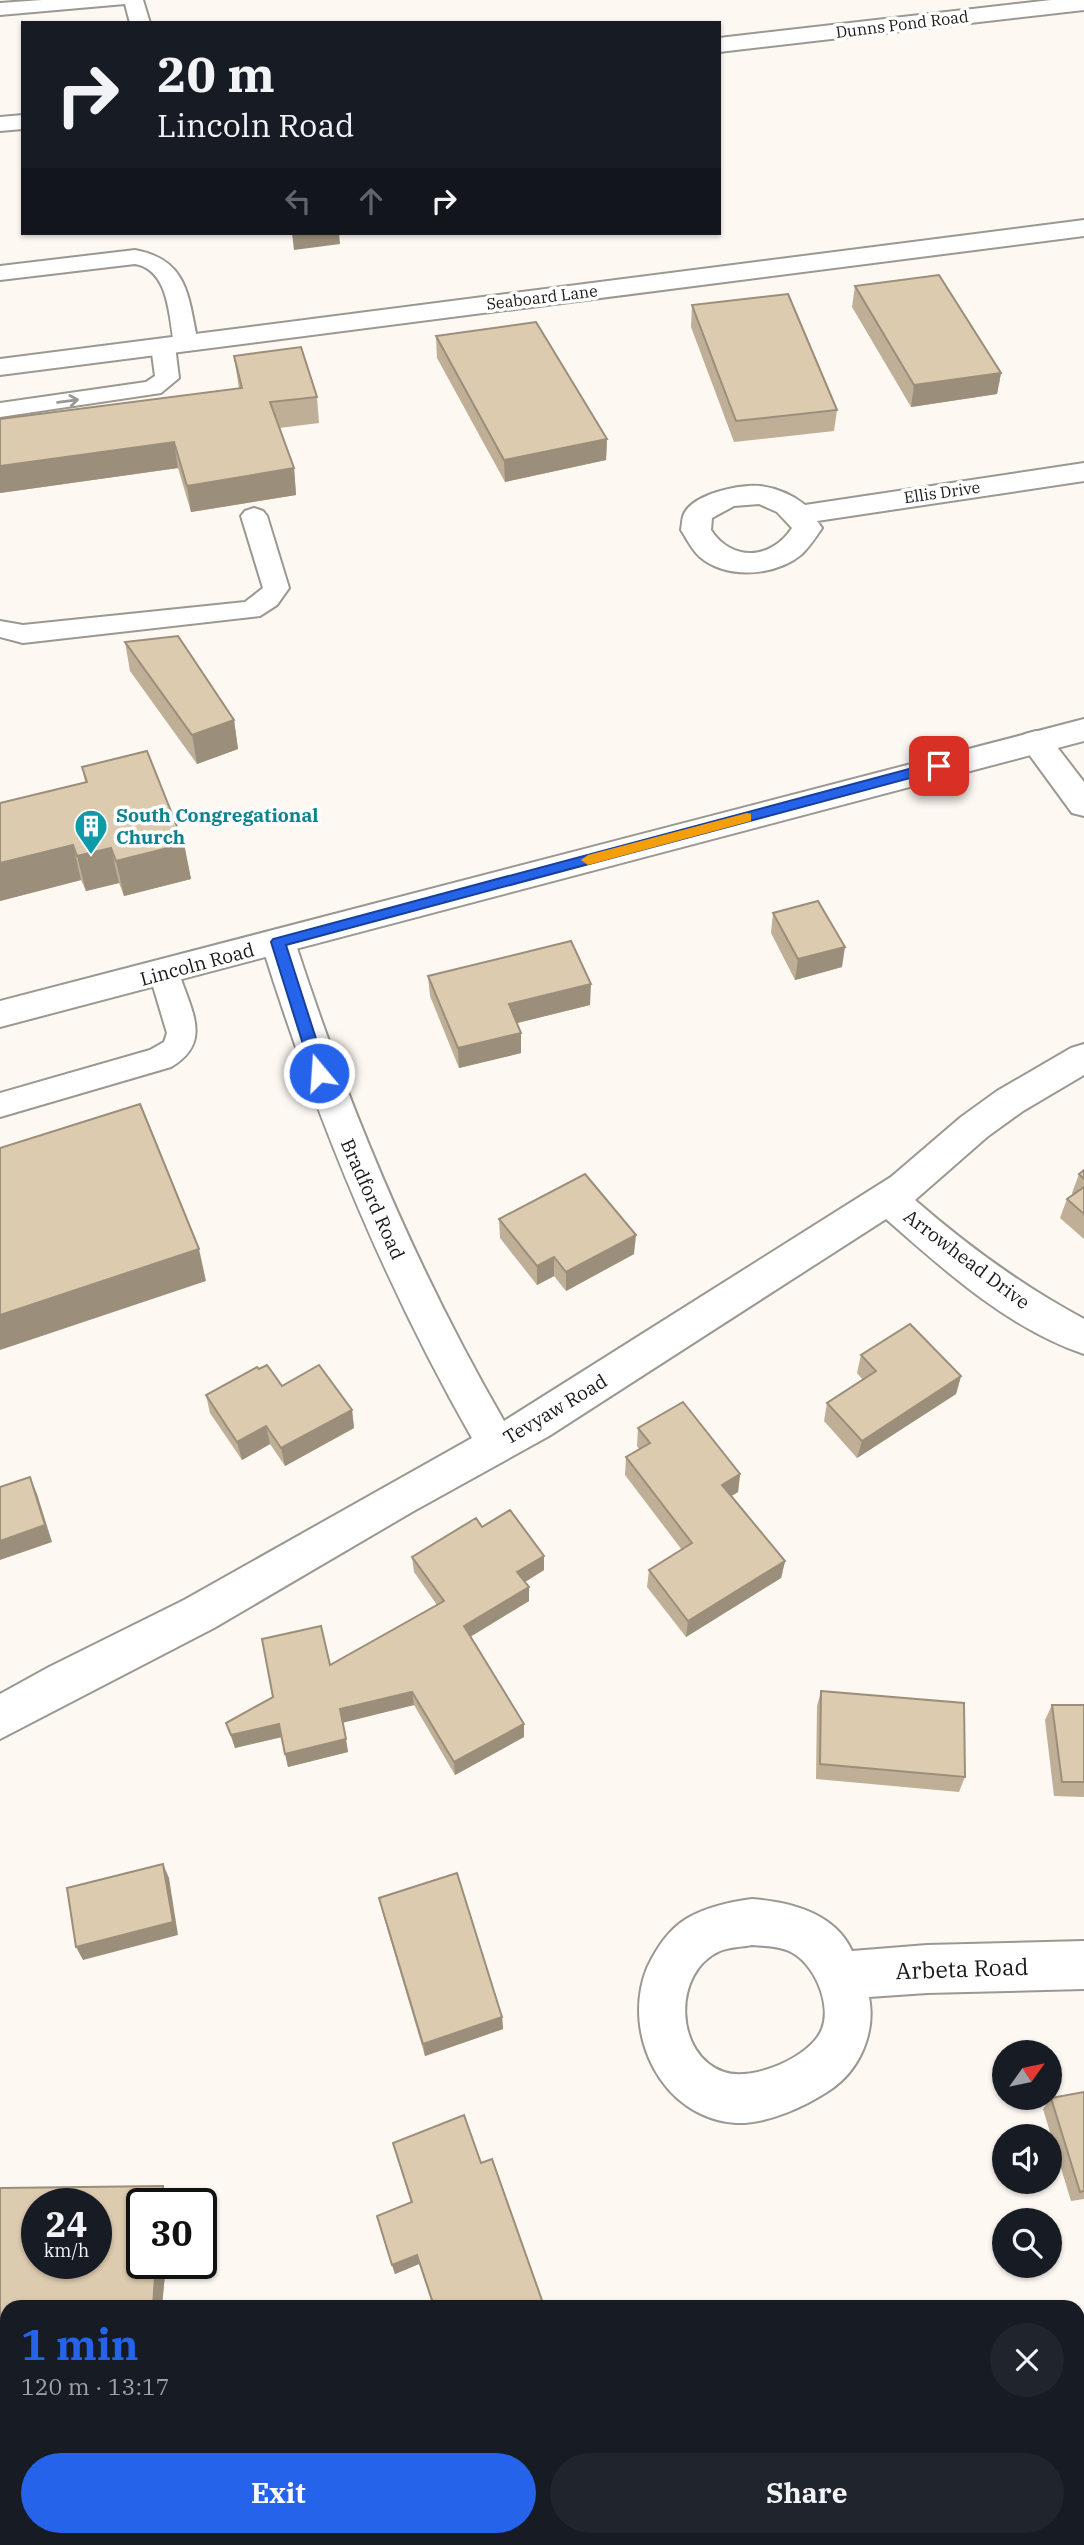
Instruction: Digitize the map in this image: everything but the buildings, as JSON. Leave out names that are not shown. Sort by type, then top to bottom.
[{"type":"street","name":"Dunns Pond Road","points":[[721,45],[1072,2]]},
{"type":"street","points":[[0,124],[21,122]]},
{"type":"street","name":"Seaboard Lane","points":[[0,367],[1084,228]]},
{"type":"street","name":"Ellis Drive","points":[[800,515],[1084,472]]},
{"type":"street","name":"Lincoln Road","points":[[0,1014],[1084,730]]},
{"type":"street","points":[[1036,742],[1084,805]]},
{"type":"street","name":"Bradford Road","points":[[278,942],[319,1073],[362,1176],[411,1286],[467,1394],[497,1444]]},
{"type":"street","name":"Tevyaw Road","points":[[0,1718],[64,1681],[198,1614],[535,1424],[904,1188],[974,1127],[1019,1096],[1084,1058]]},
{"type":"street","name":"Arrowhead Drive","points":[[888,1198],[940,1244],[1018,1301],[1084,1338]]},
{"type":"street","name":"Arbeta Road","points":[[840,1976],[927,1969],[1084,1965]]},
{"type":"lane","points":[[0,9],[119,0]]},
{"type":"lane","points":[[133,0],[139,21]]},
{"type":"lane","points":[[0,273],[135,257],[154,260],[169,274],[175,344],[167,378],[153,388],[0,410]]},
{"type":"lane","points":[[0,629],[23,634],[251,610],[268,599],[275,588],[254,516]]},
{"type":"lane","points":[[0,1105],[160,1059],[177,1049],[183,1033],[164,973]]},
{"type":"slow traffic","points":[[588,860],[747,818]]},
{"type":"place","name":"South Congregational Church","points":[[91,856]]},
{"type":"route","points":[[319,1073],[278,942],[939,766]]}]
